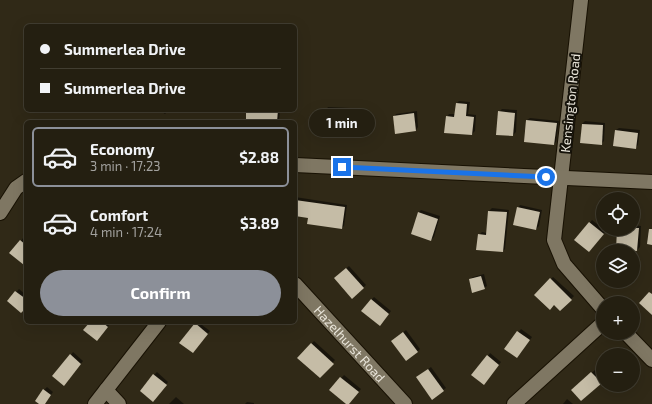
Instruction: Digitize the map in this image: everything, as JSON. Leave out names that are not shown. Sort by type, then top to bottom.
[{"type":"street","name":"Kensington Road","points":[[581,0],[554,240],[564,264],[596,301]]},
{"type":"street","points":[[297,165],[652,182]]},
{"type":"street","points":[[0,213],[16,188],[24,182]]},
{"type":"street","name":"Hazelhurst Road","points":[[297,286],[405,404]]},
{"type":"street","points":[[95,404],[158,324]]},
{"type":"street","points":[[514,404],[596,329]]},
{"type":"street","points":[[633,340],[652,360]]},
{"type":"street","points":[[106,390],[119,404]]},
{"type":"building","points":[[456,103],[467,104],[466,116],[474,117],[472,135],[444,133],[446,116],[454,117]]},
{"type":"building","points":[[325,109],[348,111],[347,130],[323,129]]},
{"type":"building","points":[[498,111],[515,113],[513,136],[496,135]]},
{"type":"building","points":[[246,112],[278,112],[277,120],[246,120]]},
{"type":"building","points":[[414,113],[416,131],[395,134],[393,116]]},
{"type":"building","points":[[526,120],[557,123],[554,145],[524,142]]},
{"type":"building","points":[[582,124],[603,125],[602,145],[580,143]]},
{"type":"building","points":[[615,130],[638,133],[636,149],[613,146]]},
{"type":"building","points":[[297,200],[345,207],[342,229],[307,224],[308,218],[297,216]]},
{"type":"building","points":[[517,207],[540,212],[536,230],[513,225]]},
{"type":"building","points":[[488,211],[507,212],[503,252],[476,250],[478,234],[486,235]]},
{"type":"building","points":[[418,212],[438,219],[431,241],[411,234]]},
{"type":"building","points":[[589,222],[596,228],[596,236],[602,236],[589,252],[574,240]]},
{"type":"building","points":[[649,229],[652,229],[652,245],[647,244]]},
{"type":"building","points":[[617,236],[638,236],[638,244],[616,244]]},
{"type":"building","points":[[20,240],[24,243],[24,265],[9,253]]},
{"type":"building","points":[[346,268],[364,288],[352,299],[334,278]]},
{"type":"building","points":[[481,276],[485,289],[472,293],[469,279]]},
{"type":"building","points":[[550,278],[572,300],[560,311],[554,305],[550,310],[534,295]]},
{"type":"building","points":[[15,291],[24,298],[24,310],[21,313],[7,301]]},
{"type":"building","points":[[649,292],[652,294],[652,315],[640,304],[640,302]]},
{"type":"building","points":[[371,299],[389,314],[380,326],[361,311]]},
{"type":"building","points":[[88,324],[104,324],[108,327],[97,341],[83,330]]},
{"type":"building","points":[[194,324],[208,334],[193,353],[179,343]]},
{"type":"building","points":[[517,331],[530,340],[517,358],[504,349]]},
{"type":"building","points":[[403,332],[418,352],[406,361],[391,341]]},
{"type":"building","points":[[311,343],[334,364],[320,378],[297,358]]},
{"type":"building","points":[[70,354],[81,364],[64,386],[52,376]]},
{"type":"building","points":[[487,355],[499,365],[484,385],[471,375]]},
{"type":"building","points":[[428,369],[444,391],[432,400],[416,377]]},
{"type":"building","points":[[591,372],[596,377],[596,388],[581,401],[571,390]]},
{"type":"building","points":[[153,374],[167,385],[153,402],[140,391]]},
{"type":"building","points":[[340,377],[359,392],[349,404],[346,404],[329,390]]},
{"type":"building","points":[[43,389],[51,395],[45,404],[39,404],[35,401]]},
{"type":"route","points":[[342,167],[546,177]]}]
